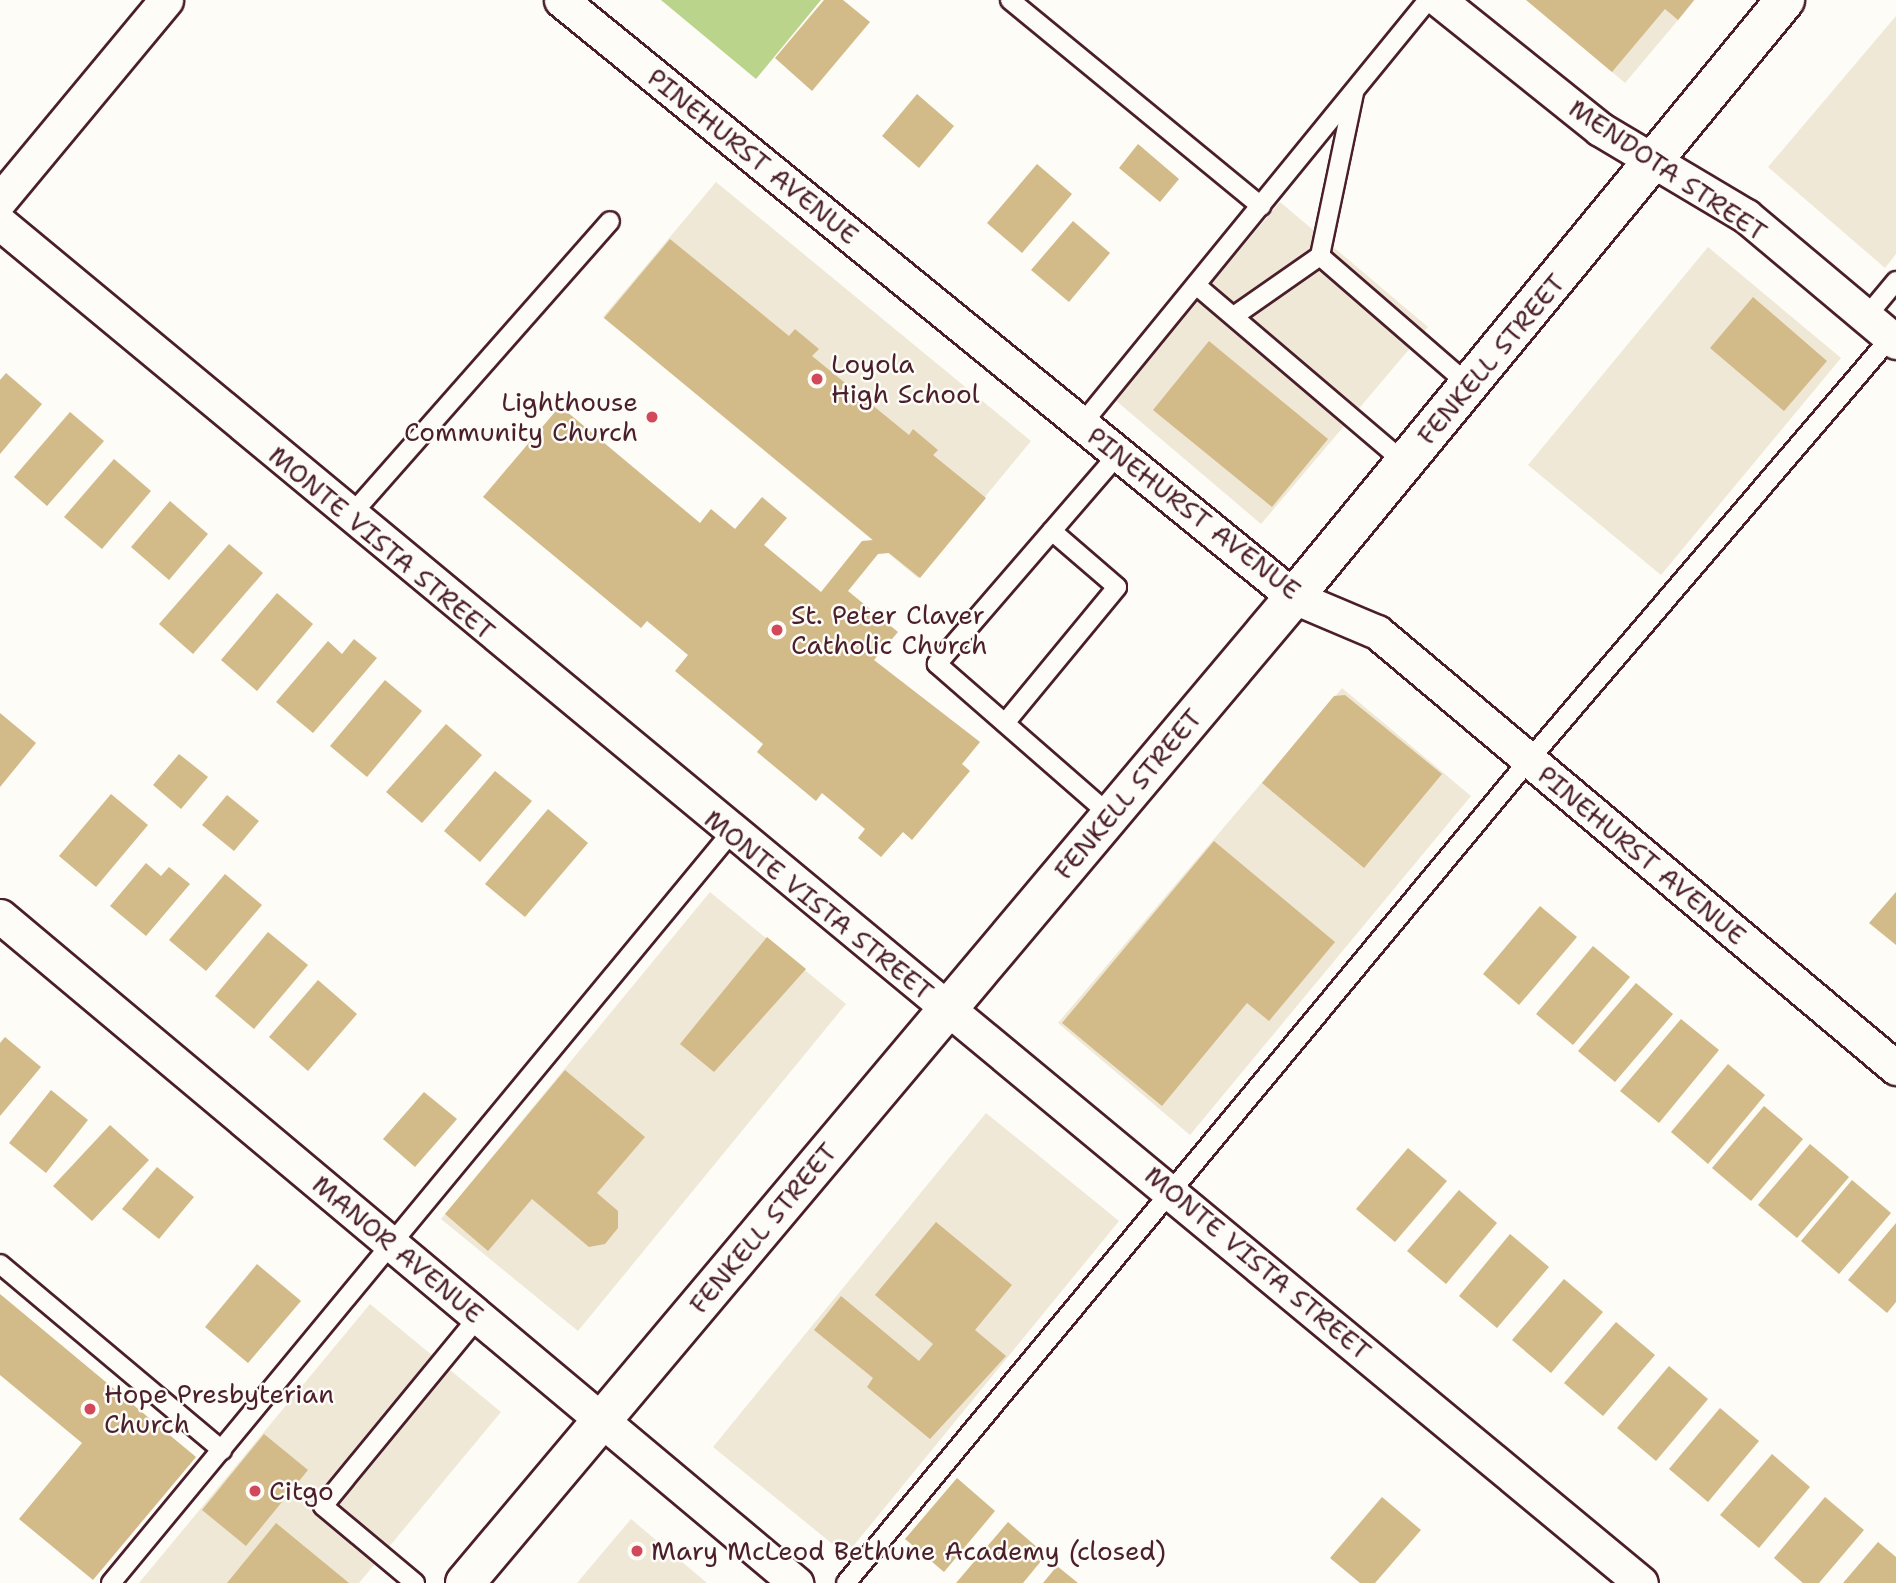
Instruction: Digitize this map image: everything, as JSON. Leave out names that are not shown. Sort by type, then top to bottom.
[{"type":"street","points":[[0,200],[166,0]]},
{"type":"street","name":"PINEHURST AVENUE","points":[[561,0],[1294,597],[1377,632],[1896,1068]]},
{"type":"street","name":"MENDOTA STREET","points":[[1439,0],[1600,129],[1657,159],[1746,216],[1884,332]]},
{"type":"street","name":"FENKELL STREET","points":[[465,1583],[1294,597],[1657,159],[1785,0]]},
{"type":"street","name":"MONTE VISTA STREET","points":[[0,223],[730,834],[1171,1190],[1641,1583]]},
{"type":"street","name":"MANOR AVENUE","points":[[0,916],[796,1583]]},
{"type":"lane","points":[[1010,0],[1261,206]]},
{"type":"lane","points":[[1082,424],[1428,0]]},
{"type":"lane","points":[[1234,316],[1320,256],[1354,90]]},
{"type":"lane","points":[[350,516],[610,221]]},
{"type":"lane","points":[[1320,256],[1469,385]]},
{"type":"lane","points":[[846,1583],[1884,332],[1896,281]]},
{"type":"lane","points":[[1196,285],[1405,463]]},
{"type":"lane","points":[[1110,815],[937,664],[1118,454]]},
{"type":"lane","points":[[1005,723],[1117,587],[1052,531]]},
{"type":"lane","points":[[111,1583],[394,1245],[730,834]]},
{"type":"lane","points":[[0,1264],[222,1450]]},
{"type":"lane","points":[[415,1583],[323,1506],[479,1317]]},
{"type":"shaded area","points":[[1527,0],[1695,0],[1625,83]]},
{"type":"shaded area","points":[[1896,16],[1896,254],[1885,268],[1768,167]]},
{"type":"shaded area","name":"Loyola High School","points":[[716,182],[1031,441],[918,578],[603,317]]},
{"type":"shaded area","points":[[1280,202],[1428,327],[1261,524],[1114,399]]},
{"type":"shaded area","points":[[1708,247],[1841,358],[1661,575],[1528,465]]},
{"type":"shaded area","points":[[1342,688],[1471,796],[1190,1135],[1058,1023]]},
{"type":"shaded area","points":[[710,892],[846,1004],[578,1331],[441,1219]]},
{"type":"shaded area","points":[[986,1113],[1119,1221],[846,1555],[713,1447]]},
{"type":"shaded area","points":[[370,1304],[501,1412],[359,1583],[139,1583]]},
{"type":"shaded area","name":"Mary McLeod Bethune Academy (closed)","points":[[631,1519],[707,1583],[577,1583]]},
{"type":"green space","points":[[661,0],[821,0],[756,79]]},
{"type":"building","points":[[824,0],[843,0],[870,22],[812,91],[775,58]]},
{"type":"building","points":[[1526,0],[1694,0],[1678,20],[1665,9],[1612,72]]},
{"type":"building","points":[[917,94],[954,126],[919,168],[882,136]]},
{"type":"building","points":[[1138,144],[1179,179],[1160,202],[1119,168]]},
{"type":"building","points":[[1037,164],[1072,194],[1022,253],[987,223]]},
{"type":"building","points":[[1073,221],[1110,253],[1069,302],[1031,270]]},
{"type":"building","name":"St. Peter Claver Catholic Church","points":[[670,239],[789,336],[795,329],[819,349],[812,356],[909,435],[913,429],[938,450],[933,455],[986,498],[920,578],[889,553],[878,554],[848,591],[898,632],[874,660],[980,742],[962,764],[970,771],[912,840],[903,832],[881,857],[858,838],[865,829],[822,793],[816,801],[757,752],[763,744],[675,671],[688,655],[647,621],[641,628],[483,497],[560,406],[700,523],[711,509],[735,529],[762,497],[787,518],[764,545],[821,592],[862,541],[873,540],[604,318]]},
{"type":"building","points":[[1753,297],[1827,361],[1784,411],[1710,348]]},
{"type":"building","points":[[1209,341],[1328,439],[1272,507],[1153,410]]},
{"type":"building","points":[[6,373],[42,404],[0,454],[0,380]]},
{"type":"building","points":[[70,412],[104,441],[47,506],[14,477]]},
{"type":"building","points":[[114,459],[151,491],[102,549],[64,517]]},
{"type":"building","points":[[170,501],[208,534],[169,580],[131,547]]},
{"type":"building","points":[[229,544],[263,573],[193,654],[159,624]]},
{"type":"building","points":[[277,593],[313,624],[257,691],[221,660]]},
{"type":"building","points":[[354,639],[377,658],[313,733],[276,702],[328,641],[342,654]]},
{"type":"building","points":[[385,680],[422,711],[367,777],[330,746]]},
{"type":"building","points":[[1345,695],[1442,774],[1364,868],[1262,783],[1334,696]]},
{"type":"building","points":[[0,713],[36,743],[0,787]]},
{"type":"building","points":[[446,724],[482,755],[422,823],[386,792]]},
{"type":"building","points":[[179,754],[208,777],[181,809],[153,785]]},
{"type":"building","points":[[495,771],[532,801],[480,862],[444,831]]},
{"type":"building","points":[[111,794],[148,825],[96,887],[59,856]]},
{"type":"building","points":[[227,795],[259,821],[234,851],[202,825]]},
{"type":"building","points":[[548,809],[588,843],[525,917],[485,884]]},
{"type":"building","points":[[1214,841],[1335,942],[1269,1021],[1247,1003],[1162,1106],[1062,1023]]},
{"type":"building","points":[[146,863],[161,876],[169,867],[190,884],[146,936],[110,906]]},
{"type":"building","points":[[225,874],[262,905],[206,971],[169,940]]},
{"type":"building","points":[[1896,892],[1896,945],[1869,923]]},
{"type":"building","points":[[1540,906],[1577,937],[1519,1005],[1483,974]]},
{"type":"building","points":[[268,932],[308,965],[254,1029],[215,996]]},
{"type":"building","points":[[767,937],[806,969],[714,1072],[680,1044]]},
{"type":"building","points":[[1593,946],[1630,977],[1573,1045],[1536,1014]]},
{"type":"building","points":[[318,980],[357,1014],[308,1071],[269,1037]]},
{"type":"building","points":[[1636,983],[1673,1014],[1615,1082],[1578,1051]]},
{"type":"building","points":[[1681,1019],[1719,1050],[1659,1123],[1620,1091]]},
{"type":"building","points":[[5,1037],[41,1067],[0,1116],[0,1043]]},
{"type":"building","points":[[1728,1064],[1765,1095],[1708,1164],[1671,1132]]},
{"type":"building","points":[[565,1070],[645,1137],[597,1193],[618,1211],[618,1228],[605,1244],[589,1247],[532,1199],[488,1251],[445,1214]]},
{"type":"building","points":[[51,1090],[88,1120],[46,1173],[9,1143]]},
{"type":"building","points":[[424,1092],[457,1119],[415,1167],[383,1139]]},
{"type":"building","points":[[1764,1106],[1803,1139],[1751,1201],[1712,1168]]},
{"type":"building","points":[[110,1125],[149,1160],[92,1221],[53,1186]]},
{"type":"building","points":[[1810,1144],[1849,1177],[1797,1238],[1758,1205]]},
{"type":"building","points":[[1408,1148],[1447,1181],[1395,1242],[1356,1209]]},
{"type":"building","points":[[157,1167],[194,1197],[159,1239],[122,1209]]},
{"type":"building","points":[[1852,1180],[1891,1213],[1839,1274],[1801,1241]]},
{"type":"building","points":[[1459,1190],[1497,1223],[1446,1284],[1407,1251]]},
{"type":"building","points":[[936,1222],[1012,1285],[975,1330],[1006,1356],[930,1439],[867,1387],[873,1378],[814,1330],[841,1296],[919,1361],[933,1344],[875,1295]]},
{"type":"building","points":[[1896,1223],[1896,1302],[1887,1313],[1848,1280]]},
{"type":"building","points":[[1510,1234],[1549,1267],[1497,1328],[1459,1296]]},
{"type":"building","points":[[257,1264],[301,1301],[248,1363],[205,1327]]},
{"type":"building","points":[[1564,1279],[1603,1312],[1551,1373],[1512,1340]]},
{"type":"building","name":"Hope Presbyterian Church","points":[[0,1294],[196,1457],[93,1580],[19,1519],[82,1443],[0,1375]]},
{"type":"building","points":[[1616,1322],[1655,1355],[1603,1416],[1564,1383]]},
{"type":"building","points":[[1669,1366],[1708,1399],[1656,1461],[1617,1428]]},
{"type":"building","points":[[1720,1408],[1759,1441],[1708,1502],[1669,1469]]},
{"type":"building","points":[[264,1434],[308,1470],[246,1546],[202,1510]]},
{"type":"building","points":[[1772,1454],[1810,1487],[1759,1548],[1720,1515]]},
{"type":"building","points":[[957,1478],[995,1511],[944,1572],[905,1539]]},
{"type":"building","points":[[1382,1497],[1421,1530],[1375,1583],[1360,1583],[1330,1558]]},
{"type":"building","points":[[1825,1497],[1864,1530],[1819,1583],[1803,1583],[1774,1558]]},
{"type":"building","points":[[1008,1522],[1046,1555],[1023,1583],[956,1583]]},
{"type":"building","points":[[276,1523],[349,1583],[227,1583]]},
{"type":"building","points":[[1878,1542],[1896,1557],[1896,1583],[1843,1583]]},
{"type":"building","points":[[1057,1566],[1078,1583],[1043,1583]]},
{"type":"place","name":"Loyola High School","points":[[817,379]]},
{"type":"place","name":"Lighthouse Community Church","points":[[652,417]]},
{"type":"place","name":"St. Peter Claver Catholic Church","points":[[777,630]]},
{"type":"place","name":"Hope Presbyterian Church","points":[[90,1409]]},
{"type":"place","name":"Citgo","points":[[255,1491]]},
{"type":"place","name":"Mary McLeod Bethune Academy (closed)","points":[[637,1551]]}]
